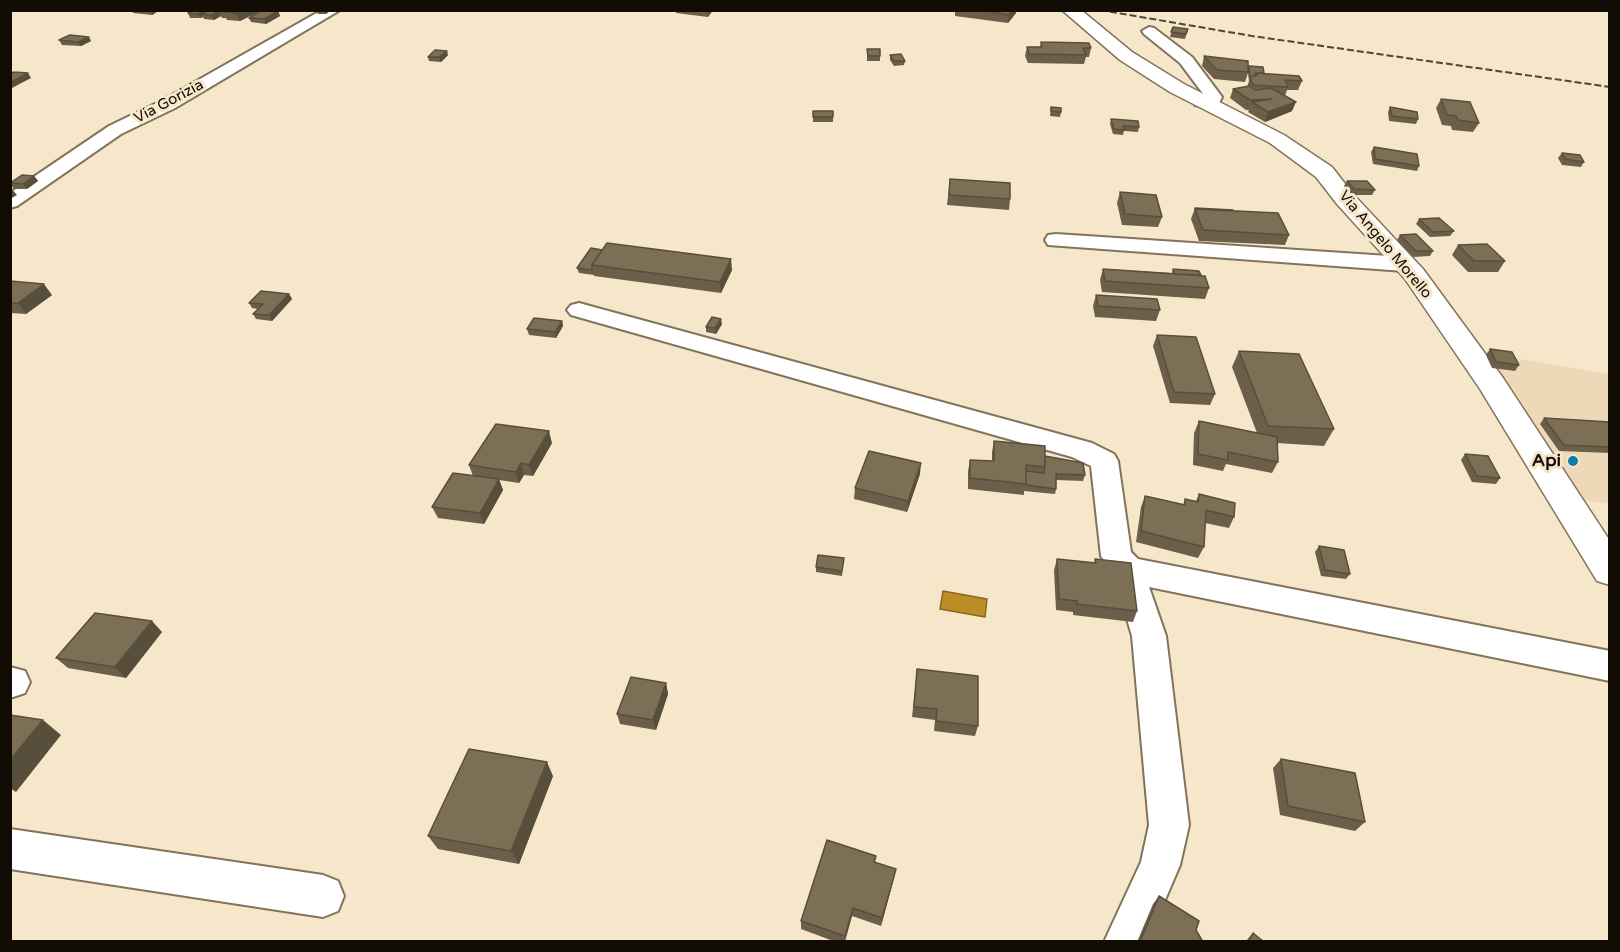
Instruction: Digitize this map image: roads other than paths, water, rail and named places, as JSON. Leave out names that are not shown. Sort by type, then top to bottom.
[{"type":"street","name":"Via Gorizia","points":[[10,202],[115,130],[170,104],[333,10]]},
{"type":"street","name":"Via Angelo Morello","points":[[1070,10],[1126,56],[1201,101],[1277,139],[1324,172],[1345,199],[1404,264],[1492,385],[1610,571]]},
{"type":"street","points":[[1149,31],[1186,60],[1214,97],[1201,101]]},
{"type":"street","points":[[1056,240],[1404,264]]},
{"type":"street","points":[[579,310],[1082,450],[1104,461],[1116,556],[1129,570],[1149,636],[1169,825],[1160,865],[1125,942]]},
{"type":"street","points":[[1129,570],[1610,666]]},
{"type":"street","points":[[10,849],[323,896]]},
{"type":"railway","points":[[1100,10],[1252,36],[1610,87]]},
{"type":"place","name":"Api","points":[[1573,461]]}]
